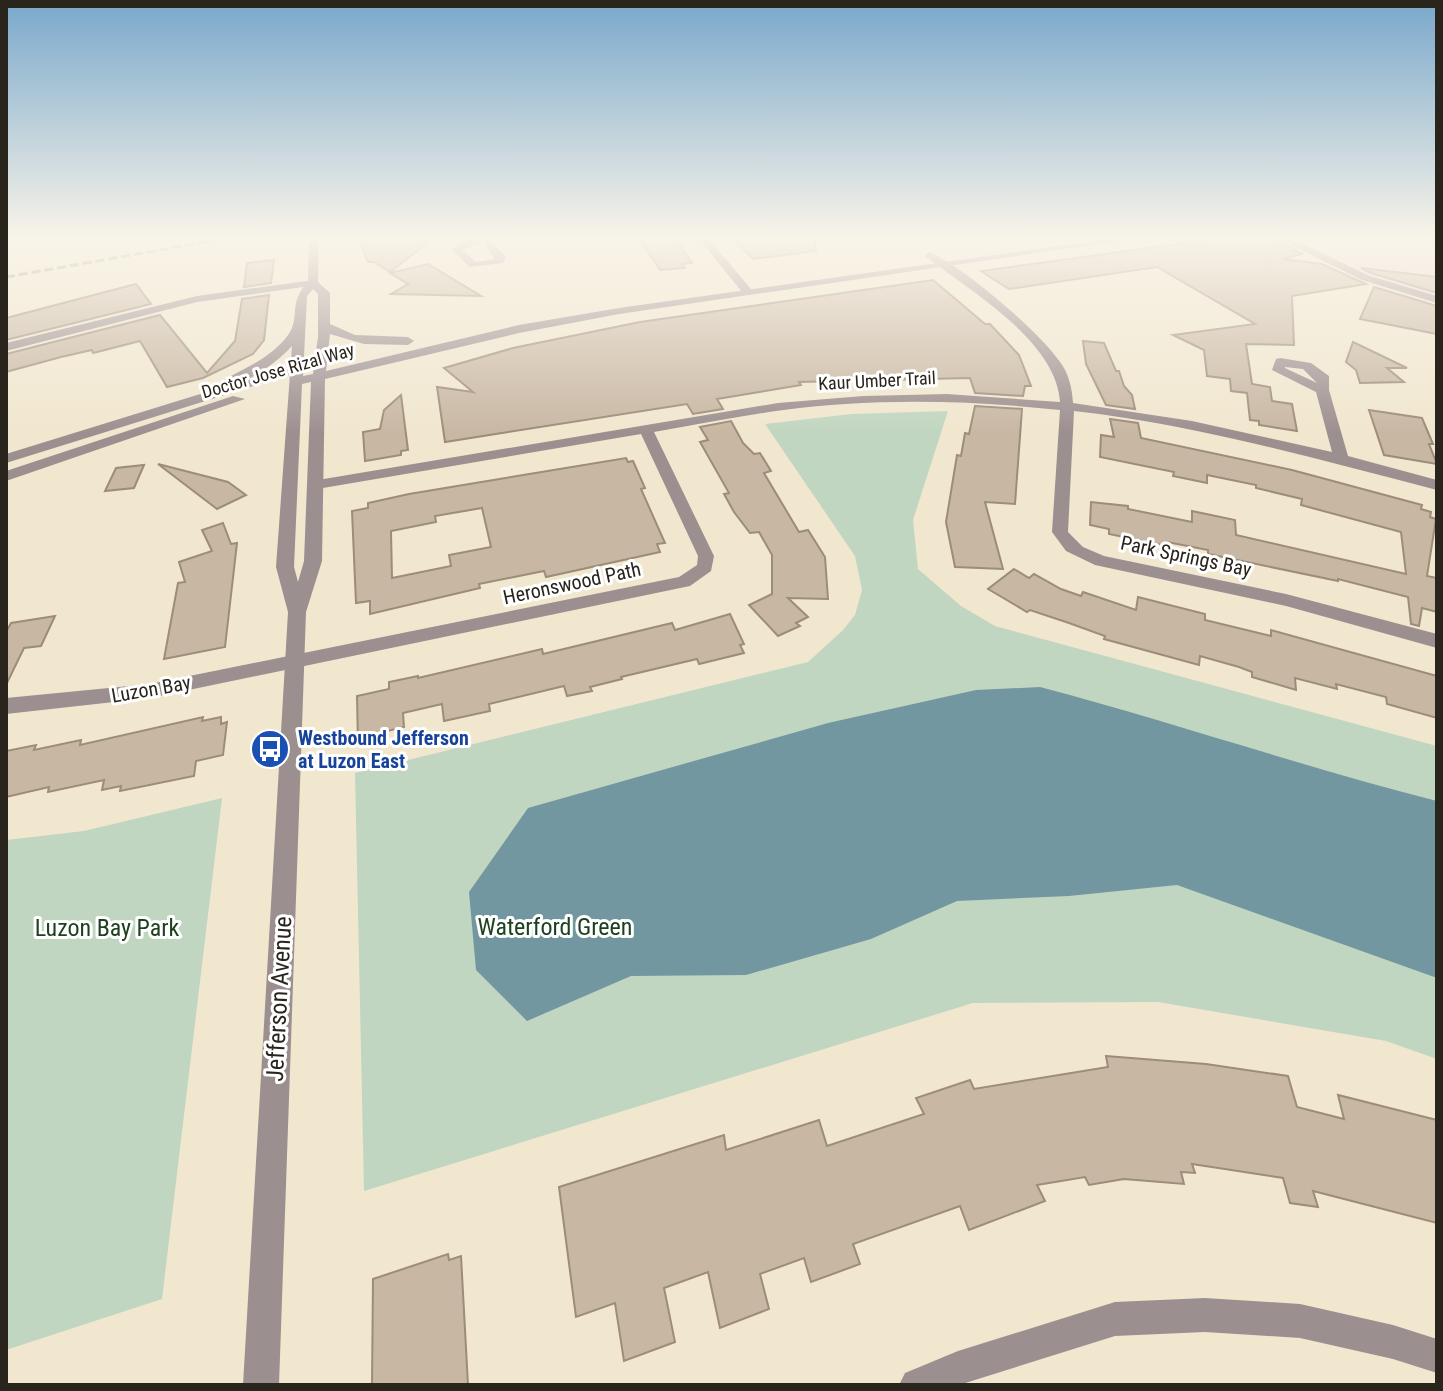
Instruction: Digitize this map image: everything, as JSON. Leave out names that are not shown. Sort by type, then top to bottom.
[{"type":"street","points":[[6,347],[181,303]]},
{"type":"street","name":"Jefferson Avenue","points":[[297,612],[285,567],[301,303]]},
{"type":"street","name":"Jefferson Avenue","points":[[261,1385],[294,661],[297,612],[313,561],[317,484],[316,396],[322,369],[324,303]]},
{"type":"street","name":"Doctor Jose Rizal Way","points":[[6,459],[212,393],[519,329],[676,303]]},
{"type":"street","name":"Park Springs Bay","points":[[993,303],[1036,341],[1062,377],[1066,404],[1060,532],[1067,544],[1079,554],[1286,600],[1437,641]]},
{"type":"street","points":[[454,330],[532,313]]},
{"type":"street","points":[[324,325],[340,337],[408,341]]},
{"type":"street","points":[[212,393],[269,363],[287,348],[299,329]]},
{"type":"street","name":"Doctor Jose Rizal Way","points":[[322,369],[423,337]]},
{"type":"street","name":"Doctor Jose Rizal Way","points":[[6,476],[296,375]]},
{"type":"street","points":[[1322,390],[1341,457]]},
{"type":"street","name":"Kaur Umber Trail","points":[[317,484],[835,400],[951,396],[1066,404],[1212,428],[1341,457],[1437,485]]},
{"type":"street","name":"Heronswood Path","points":[[294,661],[666,586],[695,576],[705,567],[706,556],[646,429]]},
{"type":"street","name":"Luzon Bay","points":[[6,706],[150,691],[294,661]]},
{"type":"street","points":[[917,1385],[958,1368],[1115,1319],[1205,1315],[1300,1321],[1393,1342],[1437,1356]]},
{"type":"green space","name":"Waterford Green","points":[[948,411],[913,520],[918,569],[961,606],[995,626],[1437,746],[1437,1059],[1386,1041],[1158,1002],[973,1003],[364,1191],[355,773],[808,662],[855,615],[862,590],[855,556],[765,424],[851,414]]},
{"type":"green space","name":"Luzon Bay Park","points":[[222,798],[162,1299],[6,1350],[6,840],[84,831]]},
{"type":"water","points":[[1040,687],[1437,801],[1437,978],[1177,885],[1069,896],[957,901],[871,939],[746,975],[631,976],[527,1021],[476,970],[469,892],[528,808],[828,723],[976,690]]},
{"type":"building","points":[[64,303],[151,304],[6,340],[6,318]]},
{"type":"building","points":[[241,303],[268,303],[264,340],[253,354],[203,378],[167,387],[140,341],[6,372],[6,354],[160,315],[207,373],[235,341]]},
{"type":"building","points":[[773,303],[960,303],[985,324],[990,324],[1019,355],[1031,386],[1025,386],[1023,396],[975,393],[970,378],[799,382],[801,385],[717,399],[723,409],[693,414],[687,404],[445,442],[437,387],[473,392],[444,368],[513,348],[640,322]]},
{"type":"building","points":[[1219,303],[1292,303],[1294,345],[1246,344],[1252,384],[1270,387],[1272,401],[1292,404],[1297,431],[1259,425],[1259,421],[1250,420],[1247,393],[1231,391],[1230,379],[1207,376],[1204,350],[1173,335],[1255,324]]},
{"type":"building","points":[[1367,303],[1427,303],[1437,306],[1437,334],[1360,319]]},
{"type":"building","points":[[1083,341],[1104,343],[1124,386],[1132,395],[1135,409],[1106,405],[1086,364]]},
{"type":"building","points":[[1353,342],[1407,368],[1387,368],[1404,382],[1360,383],[1356,370],[1346,362]]},
{"type":"building","points":[[401,395],[408,450],[401,451],[401,455],[365,461],[363,432],[380,429],[384,410]]},
{"type":"building","points":[[975,406],[1022,409],[1015,504],[985,502],[1003,569],[955,567],[946,522],[957,455],[961,456]]},
{"type":"building","points":[[1369,410],[1422,418],[1437,464],[1384,455]]},
{"type":"building","points":[[1110,419],[1138,423],[1141,438],[1292,470],[1422,505],[1421,509],[1431,512],[1430,517],[1436,519],[1427,576],[1437,578],[1437,612],[1422,608],[1419,626],[1411,624],[1408,597],[1338,579],[1208,554],[1208,550],[1167,542],[1167,546],[1109,534],[1109,529],[1090,525],[1091,502],[1128,506],[1128,509],[1192,522],[1192,511],[1235,520],[1236,535],[1406,574],[1401,532],[1301,505],[1302,499],[1256,488],[1256,485],[1207,475],[1207,483],[1173,476],[1174,472],[1100,457],[1101,435],[1114,437]]},
{"type":"building","points":[[731,421],[743,443],[754,454],[760,453],[771,471],[764,473],[799,532],[808,530],[825,557],[828,599],[788,598],[808,617],[796,623],[800,626],[778,636],[749,605],[772,594],[772,555],[759,532],[750,533],[734,512],[724,494],[729,493],[700,442],[708,440],[700,427]]},
{"type":"building","points":[[626,458],[628,462],[633,461],[645,488],[641,489],[665,543],[657,544],[660,552],[546,577],[544,571],[479,584],[480,588],[370,614],[370,601],[356,603],[352,511],[368,508],[368,503]],"holes":[[[482,508],[491,547],[449,555],[451,566],[392,578],[391,531],[436,522],[435,516]]]},
{"type":"building","points":[[158,464],[228,482],[246,495],[217,509]]},
{"type":"building","points":[[144,465],[134,488],[105,491],[116,468]]},
{"type":"building","points":[[223,523],[231,544],[237,543],[225,647],[164,659],[178,583],[185,582],[179,562],[212,551],[202,530]]},
{"type":"building","points":[[1014,569],[1029,578],[1034,574],[1081,596],[1083,592],[1136,610],[1138,597],[1205,614],[1205,620],[1271,636],[1271,630],[1437,676],[1437,718],[1387,704],[1386,697],[1336,684],[1337,689],[1295,678],[1296,690],[1252,677],[1252,672],[1239,667],[1200,656],[1199,665],[1104,639],[1105,636],[1069,623],[1030,610],[1027,612],[988,589]]},
{"type":"building","points":[[730,614],[744,644],[740,645],[744,653],[699,664],[697,659],[621,677],[590,687],[592,691],[567,696],[564,686],[489,704],[490,711],[444,721],[442,704],[403,713],[404,727],[383,732],[383,739],[358,745],[357,696],[389,689],[389,682],[542,649],[543,654],[672,623],[675,630]]},
{"type":"building","points":[[55,616],[41,646],[24,648],[6,685],[6,632],[11,623]]},
{"type":"building","points":[[203,717],[202,721],[221,717],[221,724],[227,722],[223,755],[196,761],[194,776],[120,791],[121,786],[102,790],[104,780],[48,792],[49,787],[6,797],[6,751],[36,745],[34,750],[81,740],[80,745]]},
{"type":"building","points":[[1106,1056],[1206,1064],[1288,1076],[1297,1107],[1344,1119],[1338,1095],[1437,1120],[1437,1223],[1313,1191],[1318,1207],[1290,1203],[1283,1178],[1192,1164],[1195,1173],[1181,1172],[1184,1184],[1124,1179],[1089,1185],[1085,1177],[1037,1185],[1045,1201],[969,1230],[960,1206],[853,1244],[860,1264],[811,1282],[804,1258],[760,1274],[769,1309],[720,1328],[708,1272],[664,1288],[675,1342],[624,1361],[615,1303],[576,1317],[559,1187],[724,1135],[726,1150],[819,1120],[827,1146],[924,1114],[916,1098],[970,1080],[974,1089],[1108,1067]]},
{"type":"building","points":[[448,1254],[449,1260],[461,1256],[468,1385],[372,1385],[373,1279]]},
{"type":"place","name":"Westbound Jefferson at Luzon East","points":[[270,749]]}]
